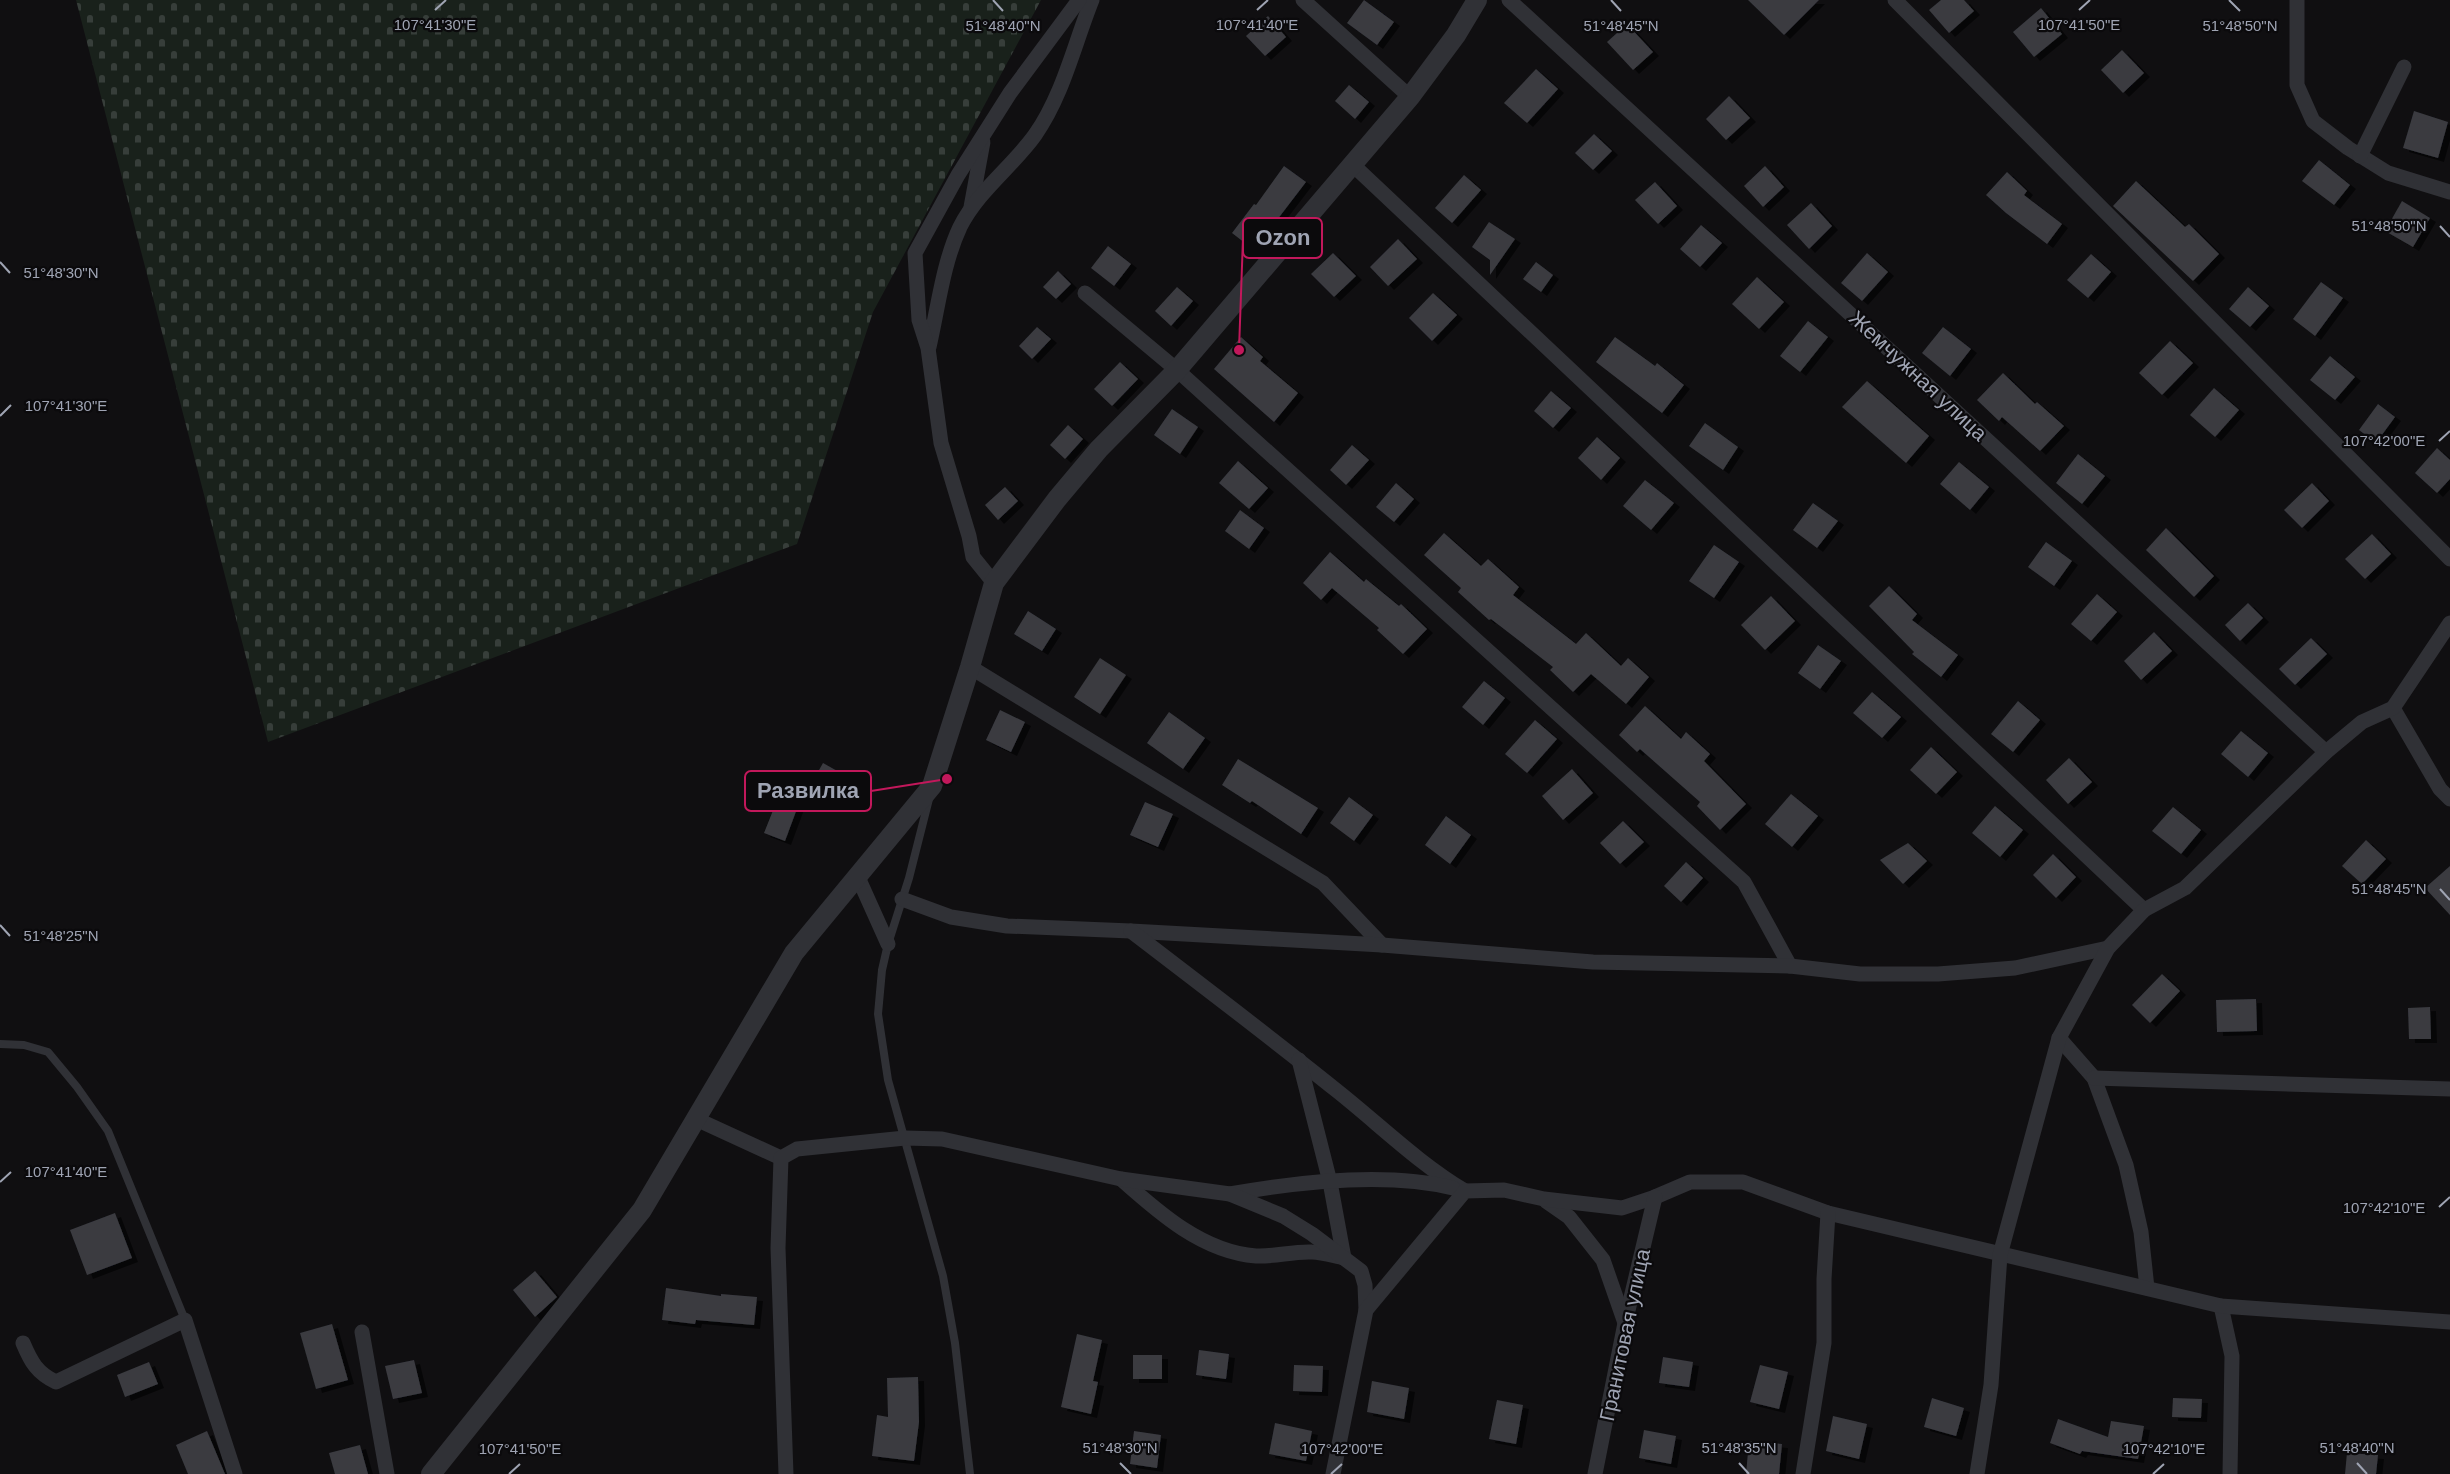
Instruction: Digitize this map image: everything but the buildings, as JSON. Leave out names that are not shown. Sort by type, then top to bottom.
[{"type":"street","points":[[994,584],[973,557],[969,536],[941,443],[928,348],[919,320],[915,254],[958,175],[1010,93],[1079,0]]},
{"type":"street","points":[[928,348],[946,272],[959,230],[971,207],[1035,135],[1056,98],[1092,0]]},
{"type":"street","points":[[1303,0],[1410,97]]},
{"type":"street","points":[[431,1474],[642,1210],[794,953],[932,786],[994,584],[1057,499],[1099,449],[1177,370],[1410,97],[1456,35],[1478,0]]},
{"type":"street","name":"Жемчужная улица","points":[[1509,0],[2326,752]]},
{"type":"street","points":[[1895,0],[2450,559]]},
{"type":"street","points":[[2297,0],[2297,84],[2313,121],[2360,156],[2388,173],[2450,192]]},
{"type":"street","points":[[2360,156],[2404,67]]},
{"type":"street","points":[[971,207],[985,134]]},
{"type":"street","points":[[1353,165],[2144,910]]},
{"type":"street","points":[[1085,293],[1177,370],[1744,882],[1790,966]]},
{"type":"street","points":[[1977,1474],[1991,1385],[2000,1255],[2060,1038],[2108,948],[2144,910],[2185,888],[2326,752],[2361,722],[2393,708],[2450,623]]},
{"type":"street","points":[[970,667],[1323,883],[1340,898],[1382,945]]},
{"type":"street","points":[[2393,708],[2440,789],[2450,799]]},
{"type":"street","points":[[857,875],[888,944]]},
{"type":"street","points":[[902,899],[951,917],[1007,926],[1382,945],[1593,962],[1790,966],[1860,974],[1938,974],[2015,968],[2108,948]]},
{"type":"street","points":[[1131,931],[1299,1060],[1424,1164],[1465,1191]]},
{"type":"street","points":[[2060,1038],[2094,1078],[2126,1165],[2141,1232],[2147,1288]]},
{"type":"street","points":[[1299,1060],[1330,1182],[1344,1258]]},
{"type":"street","points":[[2094,1078],[2450,1089]]},
{"type":"street","points":[[696,1119],[781,1158]]},
{"type":"street","points":[[781,1158],[797,1149],[905,1138],[942,1139],[1121,1179],[1230,1194],[1283,1216],[1312,1233],[1362,1271],[1365,1285],[1366,1310],[1333,1474]]},
{"type":"street","points":[[781,1158],[778,1248],[786,1474]]},
{"type":"street","points":[[1121,1179],[1162,1214],[1198,1238],[1230,1252],[1258,1256],[1313,1252],[1344,1258]]},
{"type":"street","points":[[1230,1194],[1330,1182],[1396,1180],[1434,1183],[1465,1191],[1504,1190],[1544,1199],[1622,1208],[1690,1182],[1743,1182],[1828,1213],[2221,1306],[2450,1322]]},
{"type":"street","points":[[1366,1310],[1465,1191]]},
{"type":"street","name":"Гранитовая улица","points":[[1595,1474],[1625,1323],[1655,1197]]},
{"type":"street","points":[[1544,1199],[1569,1217],[1603,1260],[1625,1323]]},
{"type":"street","points":[[1803,1474],[1824,1343],[1824,1280],[1828,1213]]},
{"type":"street","points":[[2221,1306],[2232,1356],[2230,1474]]},
{"type":"street","points":[[22,1343],[32,1364],[42,1376],[56,1382],[185,1320],[235,1474]]},
{"type":"street","points":[[362,1332],[387,1474]]},
{"type":"lane","points":[[932,786],[909,878],[888,944],[882,970],[878,1014],[888,1080],[943,1276],[956,1343],[969,1474]]},
{"type":"lane","points":[[0,1044],[24,1045],[48,1052],[77,1087],[108,1131],[185,1320]]},
{"type":"green space","points":[[76,0],[1041,0],[873,312],[797,544],[268,742]]},
{"type":"place","name":"Ozon","points":[[1239,350]]},
{"type":"place","name":"Развилка","points":[[947,779]]}]
